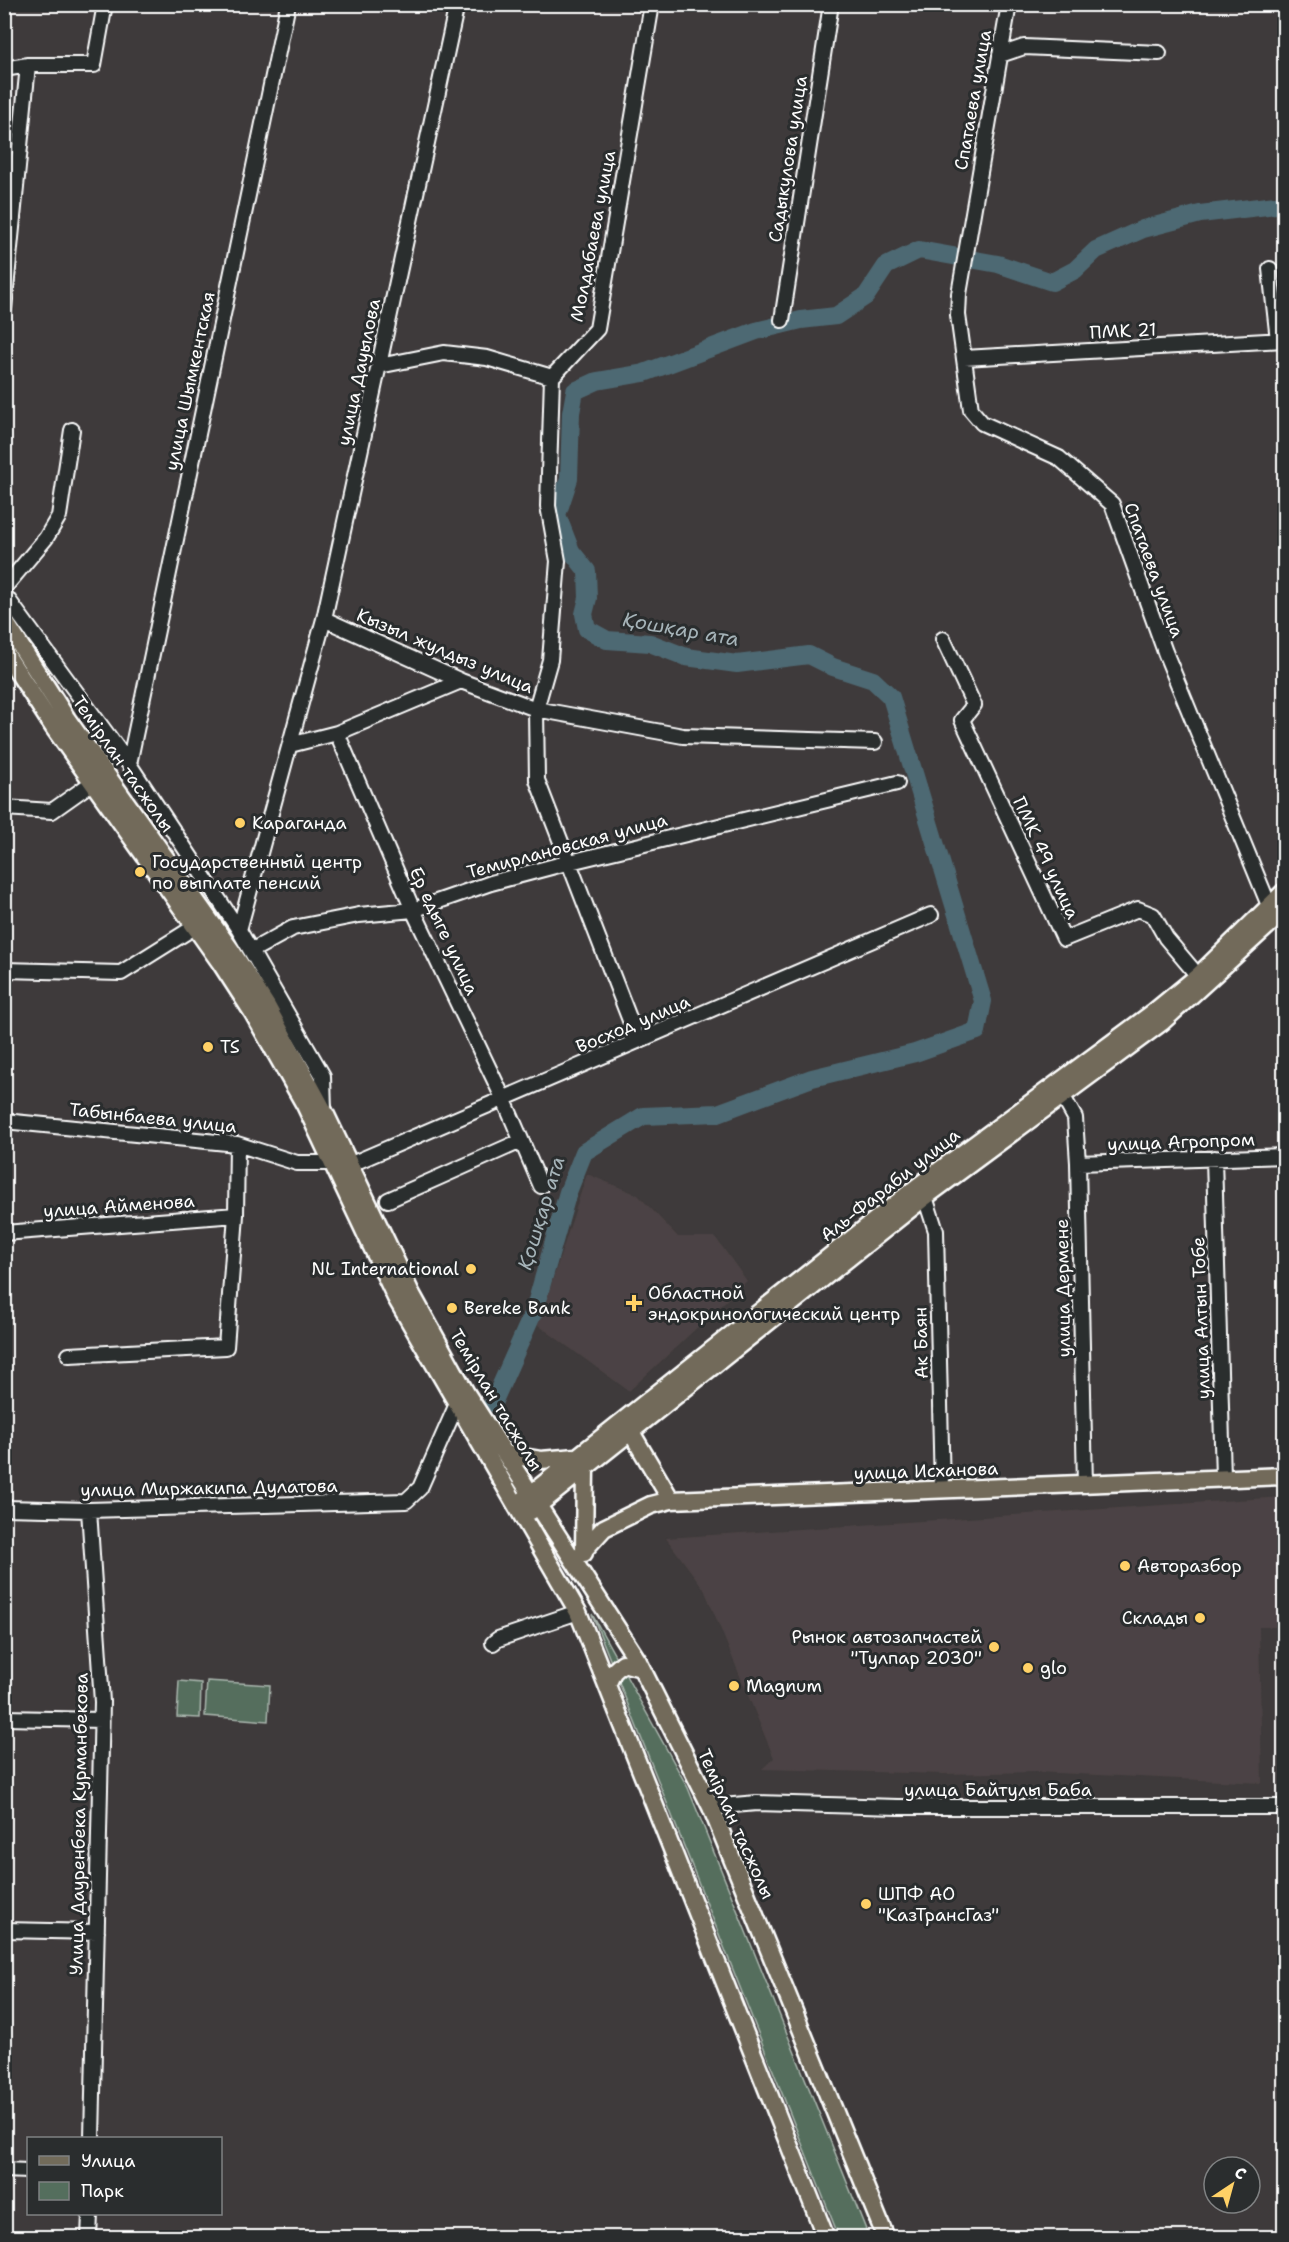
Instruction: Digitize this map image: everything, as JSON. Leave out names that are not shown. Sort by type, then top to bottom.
[{"type":"main road","name":"Темірлан тасжолы","points":[[4,620],[202,923],[305,1105],[396,1298],[456,1406],[578,1612],[826,2238]]},
{"type":"main road","name":"Темірлан тасжолы","points":[[4,651],[93,782],[267,1006],[324,1111],[410,1291],[466,1393],[641,1668],[711,1807],[886,2238]]},
{"type":"main road","name":"Аль-Фараби улица","points":[[581,1462],[631,1432],[925,1197],[1162,1022],[1276,913],[1284,892]]},
{"type":"main road","name":"Аль-Фараби улица","points":[[519,1510],[535,1500],[917,1186],[1154,1012],[1276,913]]},
{"type":"main road","points":[[631,1432],[671,1500]]},
{"type":"main road","points":[[505,1454],[541,1460],[581,1462],[584,1550],[582,1572]]},
{"type":"main road","name":"улица Исханова","points":[[584,1550],[604,1528],[651,1505],[671,1500],[1284,1476]]},
{"type":"main road","points":[[608,1683],[613,1672],[622,1663],[641,1668]]},
{"type":"street","points":[[4,69],[28,65],[94,65],[105,4]]},
{"type":"street","name":"улица Шымкентская","points":[[129,764],[288,4]]},
{"type":"street","name":"улица Дауылова","points":[[239,930],[324,619],[458,4]]},
{"type":"street","name":"Молдабаева улица","points":[[552,377],[597,329],[652,4]]},
{"type":"street","name":"Садыкулова улица","points":[[782,320],[831,4]]},
{"type":"street","name":"Спатаева улица","points":[[1009,4],[964,257],[958,315],[971,410],[982,423],[1059,458],[1112,504],[1165,652],[1276,913]]},
{"type":"street","points":[[1000,55],[1024,47],[1159,53]]},
{"type":"street","points":[[4,309],[28,65]]},
{"type":"street","points":[[1270,269],[1281,340]]},
{"type":"street","name":"ПМК 21","points":[[964,358],[1281,340]]},
{"type":"street","points":[[379,366],[444,353],[487,358],[552,377],[548,506],[558,561],[550,660],[536,709],[537,780],[638,1041]]},
{"type":"street","points":[[4,588],[46,538],[58,516],[72,430]]},
{"type":"street","points":[[4,594],[129,764],[239,930],[323,1076],[324,1111]]},
{"type":"street","name":"Кызыл жулдыз улица","points":[[324,619],[461,681],[536,709],[683,736],[874,742]]},
{"type":"street","name":"ПМК 49 улица","points":[[943,639],[974,705],[962,720],[1064,939],[1138,909],[1154,915],[1166,938],[1198,976]]},
{"type":"street","points":[[290,746],[336,732],[461,681]]},
{"type":"street","name":"Ер едыге улица","points":[[336,732],[412,910],[504,1100],[541,1186]]},
{"type":"street","points":[[4,808],[52,811],[93,782]]},
{"type":"street","name":"Темирлановская улица","points":[[251,951],[293,928],[359,915],[412,910],[491,883],[570,862],[897,783]]},
{"type":"street","name":"Восход улица","points":[[349,1165],[931,915]]},
{"type":"street","points":[[4,970],[121,973],[202,923]]},
{"type":"street","name":"улица Дермене","points":[[1062,1095],[1075,1118],[1078,1163],[1085,1485]]},
{"type":"street","name":"Табынбаева улица","points":[[4,1121],[237,1144],[297,1163],[331,1163]]},
{"type":"street","points":[[388,1200],[521,1141]]},
{"type":"street","points":[[69,1355],[226,1347],[236,1215],[237,1144]]},
{"type":"street","name":"улица Агропром","points":[[1078,1163],[1284,1156]]},
{"type":"street","name":"улица Алтын Тобе","points":[[1214,1158],[1223,1478]]},
{"type":"street","name":"Ак Баян","points":[[925,1197],[936,1231],[942,1490]]},
{"type":"street","name":"улица Айменова","points":[[4,1233],[236,1215]]},
{"type":"street","name":"улица Миржакипа Дулатова","points":[[4,1508],[89,1510],[406,1501],[414,1497],[420,1488],[456,1406]]},
{"type":"street","name":"Улица Дауренбека Курманбекова","points":[[89,1510],[101,1720],[92,2137]]},
{"type":"street","points":[[493,1643],[498,1639],[578,1612]]},
{"type":"street","points":[[4,1718],[101,1720]]},
{"type":"street","name":"улица Байтулы Баба","points":[[711,1807],[757,1803],[898,1808],[1284,1807]]},
{"type":"street","points":[[4,1930],[97,1932]]},
{"type":"street","points":[[4,2170],[27,2171]]},
{"type":"street","points":[[89,2238],[90,2215]]},
{"type":"shaded area","name":"Областной эндокринологический центр","points":[[587,1174],[638,1195],[678,1237],[715,1237],[747,1281],[629,1391],[538,1325]]},
{"type":"shaded area","name":"Рынок автозапчастей \"Тулпар 2030\"","points":[[1284,1497],[1284,1627],[1259,1627],[1262,1783],[1036,1772],[945,1774],[762,1769],[774,1758],[704,1589],[666,1538]]},
{"type":"green space","points":[[592,1614],[688,1788],[869,2237],[839,2237]]},
{"type":"green space","points":[[179,1681],[201,1683],[200,1718],[177,1717]]},
{"type":"green space","points":[[207,1681],[270,1685],[268,1721],[205,1716]]},
{"type":"waterway","name":"Қошқар ата","points":[[493,1403],[534,1311],[568,1192],[584,1152],[643,1116],[718,1113],[812,1078],[915,1053],[977,1031],[983,1001],[891,697],[873,680],[833,667],[809,655],[737,664],[686,657],[650,643],[607,640],[587,629],[584,614],[588,598],[587,571],[571,551],[557,515],[569,479],[571,413],[575,391],[597,381],[644,373],[756,331],[801,320],[836,316],[866,296],[886,266],[919,250],[998,264],[1052,282],[1075,270],[1096,250],[1143,229],[1200,214],[1284,204]]},
{"type":"place","name":"Караганда","points":[[240,823]]},
{"type":"place","name":"Государственный центр по выплате пенсий","points":[[140,872]]},
{"type":"place","name":"TS","points":[[208,1047]]},
{"type":"place","name":"NL International","points":[[471,1269]]},
{"type":"place","name":"Областной эндокринологический центр","points":[[634,1303]]},
{"type":"place","name":"Bereke Bank","points":[[452,1308]]},
{"type":"place","name":"Авторазбор","points":[[1125,1566]]},
{"type":"place","name":"Склады","points":[[1200,1618]]},
{"type":"place","name":"Рынок автозапчастей \"Тулпар 2030\"","points":[[994,1647]]},
{"type":"place","name":"glo","points":[[1028,1668]]},
{"type":"place","name":"Magnum","points":[[734,1686]]},
{"type":"place","name":"ШПФ АО \"КазТрансГаз\"","points":[[866,1904]]}]
